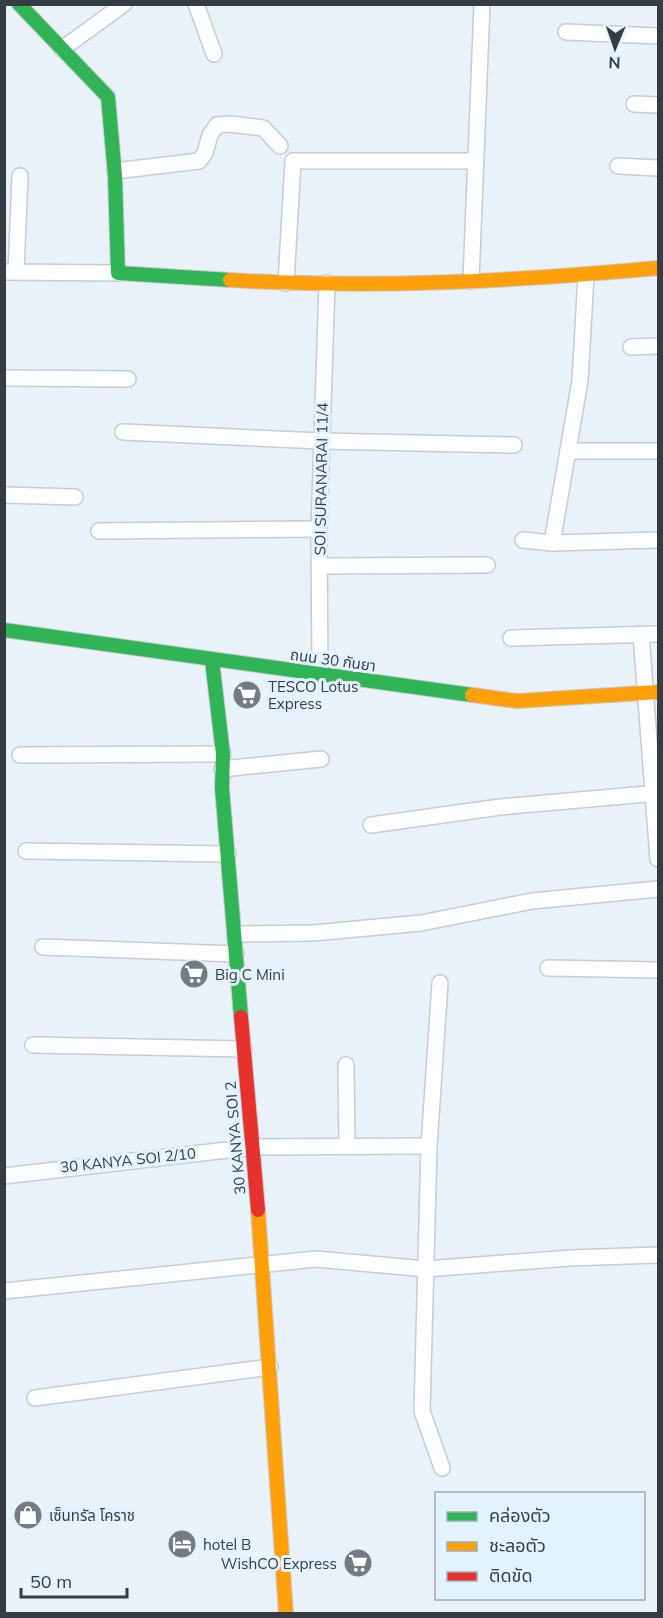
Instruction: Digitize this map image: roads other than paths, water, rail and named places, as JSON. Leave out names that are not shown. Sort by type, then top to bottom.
[{"type":"street","points":[[19,4],[108,97],[115,171],[118,273]]},
{"type":"street","points":[[62,49],[124,4]]},
{"type":"street","points":[[196,4],[214,54]]},
{"type":"street","points":[[471,281],[482,4]]},
{"type":"street","points":[[566,32],[658,36]]},
{"type":"street","points":[[634,104],[658,105]]},
{"type":"street","points":[[115,171],[200,161],[213,129],[222,124],[263,128],[280,146]]},
{"type":"street","points":[[286,283],[293,161],[476,161]]},
{"type":"street","points":[[618,166],[658,168]]},
{"type":"street","points":[[20,176],[10,272],[118,273],[286,283],[327,283],[527,280],[658,268]]},
{"type":"street","points":[[552,543],[580,381],[586,275]]},
{"type":"street","name":"SOI SURANARAI 11/4","points":[[320,675],[319,529],[327,283]]},
{"type":"street","points":[[631,347],[658,346]]},
{"type":"street","points":[[4,378],[128,379]]},
{"type":"street","points":[[123,432],[321,441],[514,445]]},
{"type":"street","points":[[568,451],[658,451]]},
{"type":"street","points":[[4,495],[75,497]]},
{"type":"street","points":[[99,531],[319,529]]},
{"type":"street","points":[[524,540],[552,543],[658,540]]},
{"type":"street","points":[[319,566],[487,565]]},
{"type":"street","name":"ถนน 30 กันยา","points":[[4,630],[517,701],[651,692]]},
{"type":"street","points":[[641,634],[651,692],[658,859]]},
{"type":"street","points":[[511,638],[658,634]]},
{"type":"street","name":"30 KANYA SOI 2","points":[[212,660],[223,762],[228,854],[262,1263],[286,1614]]},
{"type":"street","points":[[20,755],[223,762],[321,759]]},
{"type":"street","points":[[371,825],[500,807],[656,794]]},
{"type":"street","points":[[26,851],[228,854]]},
{"type":"street","points":[[235,934],[313,933],[421,923],[532,901],[658,889]]},
{"type":"street","points":[[43,947],[236,954]]},
{"type":"street","points":[[548,968],[658,970]]},
{"type":"street","points":[[440,982],[429,1146],[422,1411],[442,1468]]},
{"type":"street","points":[[33,1045],[244,1049]]},
{"type":"street","points":[[346,1065],[347,1146]]},
{"type":"street","name":"30 KANYA SOI 2/10","points":[[4,1176],[252,1147],[429,1146]]},
{"type":"street","points":[[4,1291],[316,1259],[426,1269],[570,1258],[658,1255]]},
{"type":"street","points":[[35,1398],[270,1367]]},
{"type":"place","name":"TESCO Lotus Express","points":[[247,695]]},
{"type":"place","name":"Big C Mini","points":[[194,974]]},
{"type":"place","name":"เซ็นทรัล โคราช","points":[[28,1515]]},
{"type":"place","name":"hotel B","points":[[182,1544]]},
{"type":"place","name":"WishCO Express","points":[[358,1563]]}]
